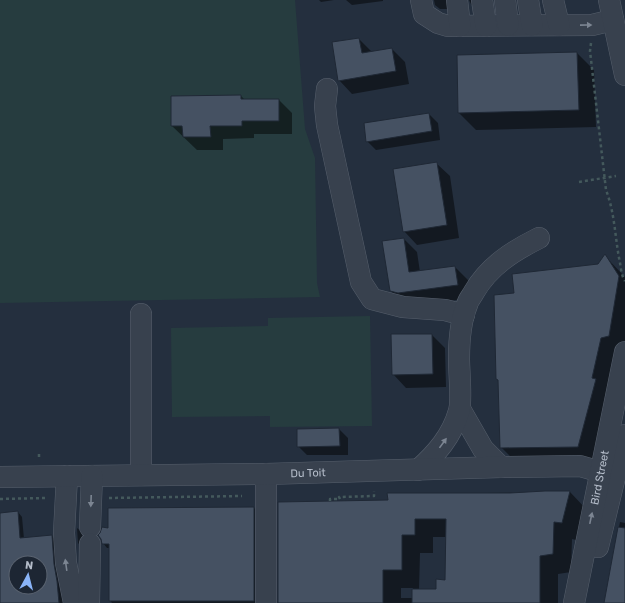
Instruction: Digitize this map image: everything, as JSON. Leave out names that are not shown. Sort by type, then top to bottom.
[{"type":"street","points":[[421,0],[424,14],[497,25],[592,25],[613,20]]},
{"type":"street","points":[[435,0],[497,25],[553,0]]},
{"type":"street","points":[[444,0],[497,25]]},
{"type":"street","points":[[457,0],[497,25]]},
{"type":"street","points":[[470,0],[497,25]]},
{"type":"street","points":[[482,0],[497,25]]},
{"type":"street","points":[[493,0],[497,25]]},
{"type":"street","points":[[497,25],[505,0]]},
{"type":"street","points":[[497,25],[516,0]]},
{"type":"street","points":[[497,25],[528,0]]},
{"type":"street","points":[[497,25],[542,0]]},
{"type":"street","points":[[609,0],[625,75]]},
{"type":"street","points":[[327,88],[327,125],[361,282],[372,299],[403,307],[445,310],[464,316]]},
{"type":"street","points":[[418,470],[434,456],[446,440],[460,409],[459,338],[467,304],[480,281],[496,265],[515,250],[539,238]]},
{"type":"street","points":[[141,314],[141,475]]},
{"type":"street","name":"Bird Street","points":[[586,603],[608,474],[625,352]]},
{"type":"street","points":[[460,409],[483,449],[501,467]]},
{"type":"street","name":"Bird Street","points":[[574,603],[608,474],[625,434]]},
{"type":"street","name":"Du Toit","points":[[0,477],[266,474],[580,466],[608,474]]},
{"type":"street","points":[[266,474],[266,603]]},
{"type":"street","points":[[66,476],[64,534],[66,563],[74,603]]},
{"type":"street","points":[[89,603],[92,476]]},
{"type":"path","points":[[594,41],[591,44],[590,51],[604,178],[606,190],[611,202],[617,251],[625,281]]},
{"type":"path","points":[[579,182],[616,176]]},
{"type":"path","points":[[330,492],[330,500],[340,499],[339,497],[374,496],[374,490]]},
{"type":"path","points":[[108,498],[244,496]]},
{"type":"path","points":[[0,499],[49,498]]},
{"type":"green space","points":[[0,0],[295,0],[305,129],[315,158],[317,283],[320,297],[0,303]]},
{"type":"green space","points":[[370,316],[372,426],[270,427],[270,416],[172,417],[171,328],[268,326],[268,318]]},
{"type":"building","points":[[359,38],[362,53],[392,48],[396,71],[338,81],[332,42]]},
{"type":"building","points":[[577,52],[579,110],[458,113],[457,55]]},
{"type":"building","points":[[241,95],[241,99],[279,99],[279,121],[242,121],[242,126],[210,126],[211,137],[183,137],[182,126],[171,126],[171,96]]},
{"type":"building","points":[[429,113],[432,131],[366,142],[364,123]]},
{"type":"building","points":[[437,162],[447,225],[403,232],[393,169]]},
{"type":"building","points":[[404,238],[409,272],[455,266],[458,285],[398,293],[390,291],[382,241]]},
{"type":"building","points":[[605,254],[619,276],[609,336],[601,338],[592,378],[596,379],[578,447],[500,448],[498,380],[496,379],[494,295],[514,293],[512,274],[598,264]]},
{"type":"building","points":[[391,334],[432,334],[433,374],[392,375]]},
{"type":"building","points":[[339,428],[340,446],[297,447],[297,429]]},
{"type":"building","points":[[570,491],[562,523],[554,522],[553,554],[540,556],[540,603],[412,603],[412,589],[436,589],[436,579],[445,580],[446,519],[415,519],[415,535],[402,535],[402,570],[383,570],[383,603],[278,603],[278,502],[388,500],[387,493],[510,493]]},
{"type":"building","points":[[254,507],[254,601],[109,601],[109,544],[102,544],[98,535],[102,527],[108,528],[108,508]]},
{"type":"building","points":[[18,511],[20,538],[52,535],[59,603],[0,603],[0,513]]},
{"type":"building","points":[[618,527],[625,528],[625,603],[604,603]]}]
